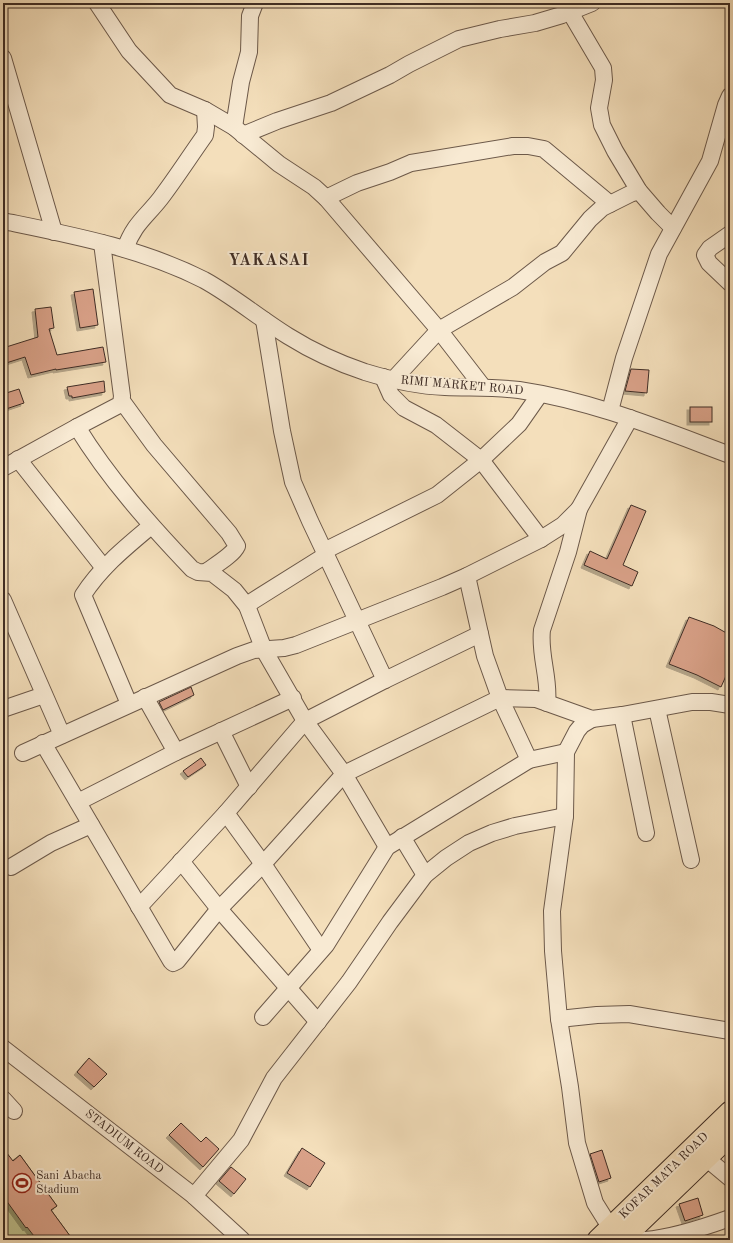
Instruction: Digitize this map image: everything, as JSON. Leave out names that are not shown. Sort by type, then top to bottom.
[{"type":"main road","name":"KOFAR MATA ROAD","points":[[623,1237],[729,1115]]},
{"type":"main road","name":"KOFAR MATA ROAD","points":[[623,1237],[730,1135]]},
{"type":"street","points":[[97,3],[129,51],[170,95],[205,110],[239,131],[279,164],[314,187],[326,198],[439,330],[483,388]]},
{"type":"street","points":[[239,131],[241,82],[249,52],[250,16],[255,3]]},
{"type":"street","points":[[239,131],[277,121],[331,103],[390,75],[459,39],[500,29],[535,23],[570,12],[592,3]]},
{"type":"street","points":[[570,12],[603,68],[604,80],[599,108],[602,125],[615,151],[639,191],[673,228]]},
{"type":"street","points":[[3,58],[54,232]]},
{"type":"street","points":[[610,411],[624,358],[659,254],[710,161],[730,96]]},
{"type":"street","points":[[126,249],[130,236],[137,224],[159,200],[205,135],[205,110]]},
{"type":"street","points":[[326,198],[357,183],[411,163],[514,146],[528,146],[544,149],[610,204]]},
{"type":"street","points":[[541,539],[481,460],[436,425],[404,408],[391,394],[388,379],[439,330],[513,287],[545,262],[562,253],[590,219],[602,208],[639,191]]},
{"type":"street","name":"RIMI MARKET ROAD","points":[[3,221],[126,249],[163,263],[203,280],[288,336],[337,362],[388,379],[419,385],[518,390],[564,398],[610,411],[730,455]]},
{"type":"street","points":[[730,234],[710,248],[705,255],[709,263],[730,283]]},
{"type":"street","points":[[102,243],[122,401],[154,445],[229,533],[237,546],[230,554],[206,572]]},
{"type":"street","points":[[264,320],[282,431],[293,482],[384,680]]},
{"type":"street","points":[[247,606],[325,553],[437,495],[481,460],[519,424],[540,394]]},
{"type":"street","points":[[3,468],[121,404],[122,401]]},
{"type":"street","points":[[547,703],[549,691],[541,640],[542,630],[568,552],[579,509],[630,418]]},
{"type":"street","points":[[77,427],[90,449],[151,526],[192,569],[198,572],[212,573],[234,590],[247,606],[264,650],[306,721],[344,774],[387,847]]},
{"type":"street","points":[[18,459],[104,568]]},
{"type":"street","points":[[23,753],[245,652],[284,648],[296,645],[467,576],[541,539],[563,524],[579,509]]},
{"type":"street","points":[[129,704],[83,595],[104,568],[151,526]]},
{"type":"street","points":[[467,576],[485,656],[500,698],[529,760]]},
{"type":"street","points":[[3,600],[62,735]]},
{"type":"street","points":[[139,907],[226,813],[306,721],[384,680],[480,634]]},
{"type":"street","points":[[3,710],[44,695]]},
{"type":"street","points":[[145,697],[176,752]]},
{"type":"street","points":[[78,802],[176,752],[292,698]]},
{"type":"street","points":[[43,743],[173,963],[218,908],[263,864],[344,774],[500,698],[536,699],[592,719]]},
{"type":"street","points":[[730,706],[711,702],[692,702],[592,719],[582,725],[577,731],[566,752],[565,816],[552,911],[553,951],[560,1019],[577,1143],[595,1203],[623,1237],[656,1239],[711,1225],[730,1218]]},
{"type":"street","points":[[657,709],[691,860]]},
{"type":"street","points":[[622,715],[646,833]]},
{"type":"street","points":[[221,731],[249,786]]},
{"type":"street","points":[[263,1017],[326,945],[387,847],[529,760],[566,752]]},
{"type":"street","points":[[226,813],[263,864],[321,950]]},
{"type":"street","points":[[194,1196],[241,1140],[274,1078],[349,982],[390,922],[426,875],[446,858],[469,843],[492,833],[515,826],[565,816]]},
{"type":"street","points":[[12,867],[51,844],[91,825]]},
{"type":"street","points":[[402,837],[426,875]]},
{"type":"street","points":[[180,861],[218,908],[318,1022]]},
{"type":"street","points":[[560,1019],[598,1015],[629,1014],[730,1031]]},
{"type":"street","name":"STADIUM ROAD","points":[[4,1050],[194,1196],[242,1240]]},
{"type":"street","points":[[3,1099],[14,1111]]},
{"type":"street","points":[[706,1158],[730,1178]]},
{"type":"green space","name":"Sani Abacha Stadium","points":[[3,1148],[12,1161],[20,1155],[57,1206],[51,1210],[73,1240],[3,1240]]},
{"type":"building","points":[[93,289],[98,325],[80,328],[74,292]]},
{"type":"building","points":[[51,307],[54,328],[49,329],[57,355],[103,347],[106,362],[56,369],[31,375],[25,357],[3,364],[3,348],[38,337],[35,309]]},
{"type":"building","points":[[631,369],[649,370],[647,393],[625,391]]},
{"type":"building","points":[[104,381],[105,392],[72,398],[72,396],[69,396],[67,387]]},
{"type":"building","points":[[19,389],[24,403],[3,410],[3,394]]},
{"type":"building","points":[[690,407],[712,407],[712,422],[690,422]]},
{"type":"building","points":[[631,505],[646,511],[623,565],[638,572],[632,586],[584,565],[590,551],[607,559]]},
{"type":"building","points":[[689,617],[714,626],[730,635],[730,667],[721,687],[697,675],[669,664]]},
{"type":"building","points":[[191,687],[194,695],[163,710],[159,702]]},
{"type":"building","points":[[201,758],[206,765],[188,777],[183,771]]},
{"type":"building","points":[[89,1058],[107,1074],[94,1087],[77,1072]]},
{"type":"building","points":[[181,1123],[201,1142],[206,1137],[219,1149],[203,1167],[169,1135]]},
{"type":"building","name":"Sani Abacha Stadium","points":[[3,1148],[13,1161],[20,1155],[57,1206],[51,1210],[73,1240],[37,1240],[27,1227],[26,1228],[3,1196]]},
{"type":"building","points":[[302,1148],[325,1163],[310,1187],[287,1173]]},
{"type":"building","points":[[602,1150],[611,1178],[599,1182],[590,1154]]},
{"type":"building","points":[[231,1167],[246,1179],[234,1194],[219,1181]]},
{"type":"building","points":[[698,1198],[703,1215],[685,1221],[679,1204]]},
{"type":"place","name":"Sani Abacha Stadium","points":[[22,1183]]},
{"type":"district","name":"YAKASAI","points":[[269,261]]}]
